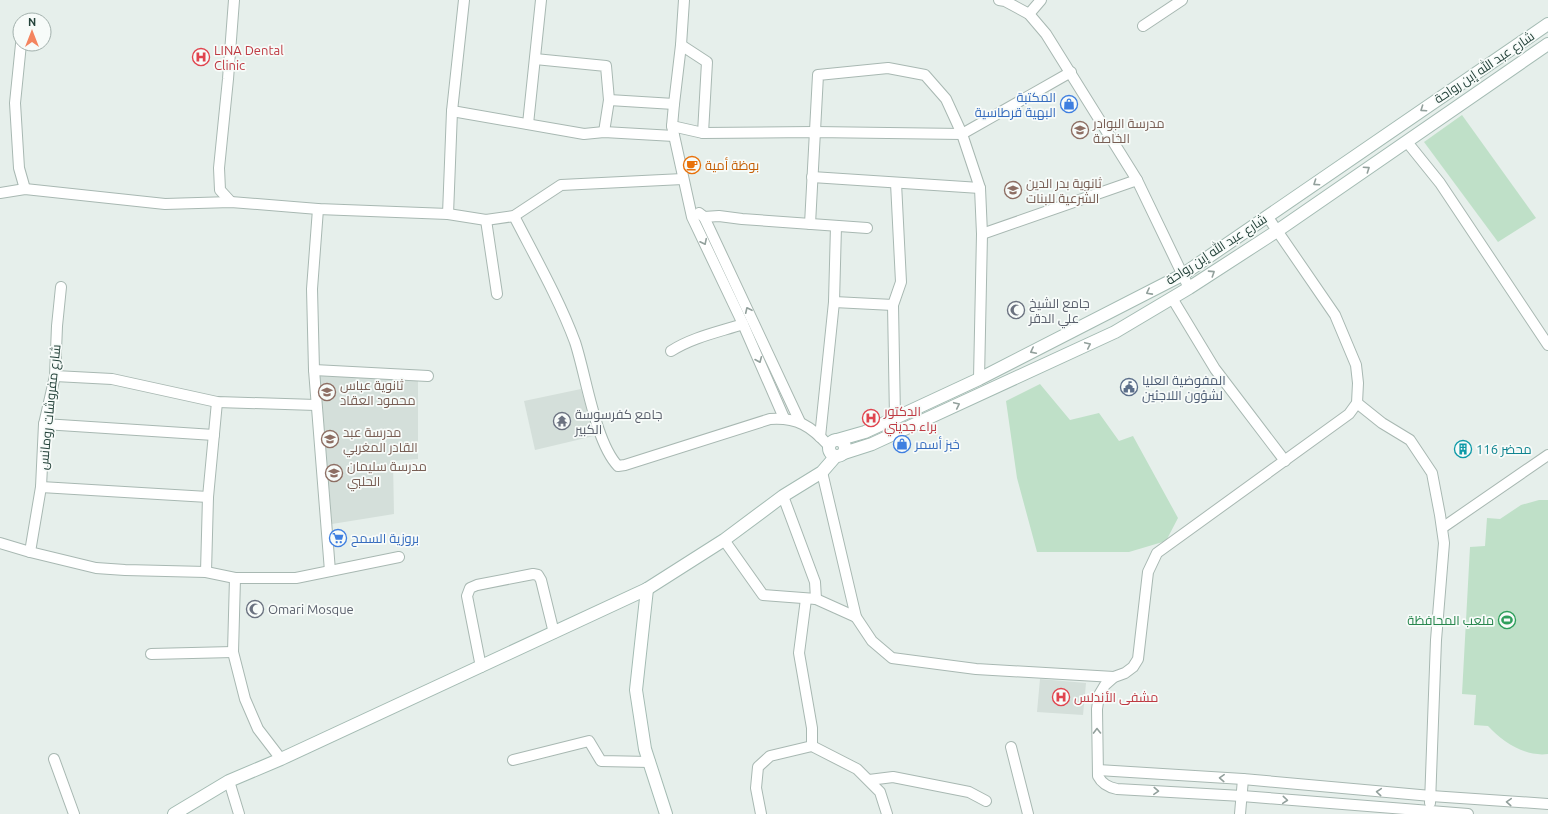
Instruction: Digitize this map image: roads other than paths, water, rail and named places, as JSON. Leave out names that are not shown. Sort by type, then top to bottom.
[{"type":"street","points":[[231,202],[220,190],[219,168],[234,0]]},
{"type":"street","points":[[448,214],[452,112],[464,0]]},
{"type":"street","points":[[528,124],[541,0]]},
{"type":"street","points":[[684,0],[681,46],[674,104],[673,131],[683,180],[686,184],[692,217],[743,324],[784,418]]},
{"type":"street","points":[[999,0],[1005,1],[1029,14],[1046,34],[1137,180],[1189,288]]},
{"type":"street","points":[[1029,14],[1041,0]]},
{"type":"street","points":[[1143,26],[1181,0]]},
{"type":"street","name":"شارع عبد الله إبن رواحة","points":[[833,446],[979,379],[1182,274],[1548,24]]},
{"type":"street","name":"شارع عبد الله إبن رواحة","points":[[833,446],[872,444],[1115,332],[1189,288],[1277,230],[1548,44]]},
{"type":"street","points":[[681,46],[707,62],[703,133]]},
{"type":"street","points":[[20,52],[15,102],[19,168],[25,189]]},
{"type":"street","points":[[535,59],[606,66],[609,100],[604,132]]},
{"type":"street","points":[[810,224],[818,75],[888,68],[925,75],[946,99],[962,134],[980,188],[982,234],[979,379]]},
{"type":"street","points":[[452,112],[584,134],[604,132],[673,131],[703,133],[814,132],[962,134],[1071,72]]},
{"type":"street","points":[[609,100],[674,104]]},
{"type":"street","points":[[1407,142],[1440,183],[1548,345]]},
{"type":"street","points":[[812,177],[980,188]]},
{"type":"street","points":[[0,193],[25,189],[165,204],[231,202],[318,209],[448,214],[486,220],[514,216],[561,185],[683,180]]},
{"type":"street","points":[[982,234],[1137,180]]},
{"type":"street","points":[[895,418],[893,305],[901,282],[896,183]]},
{"type":"street","points":[[690,206],[704,217],[800,422]]},
{"type":"street","points":[[318,209],[312,289],[314,370],[330,571]]},
{"type":"street","points":[[514,216],[549,284],[575,342],[601,436],[613,461],[618,466],[770,419],[784,418],[800,422],[833,446]]},
{"type":"street","points":[[704,217],[719,216],[867,228]]},
{"type":"street","points":[[1267,216],[1335,315],[1356,365],[1358,383],[1357,403],[1349,414],[1158,554],[1148,572],[1138,659],[1133,667],[1114,677],[1105,685],[1099,695],[1097,709],[1098,770],[1101,781],[1111,788],[1242,796],[1430,813],[1468,814]]},
{"type":"street","points":[[486,220],[497,294]]},
{"type":"street","points":[[174,814],[229,781],[281,759],[647,589],[724,540],[783,496],[822,472],[833,446],[836,226]]},
{"type":"street","name":"شارع مفروشات رومانس","points":[[30,552],[41,487],[44,424],[55,376],[57,326],[61,287]]},
{"type":"street","points":[[1172,298],[1215,369],[1285,461]]},
{"type":"street","points":[[834,302],[893,305]]},
{"type":"street","points":[[671,351],[679,345],[743,324]]},
{"type":"street","points":[[314,370],[428,376]]},
{"type":"street","points":[[55,376],[112,379],[217,402],[316,405]]},
{"type":"street","points":[[206,572],[208,497],[217,402]]},
{"type":"street","points":[[1357,403],[1382,423],[1410,440],[1432,473],[1442,528],[1444,543],[1436,640],[1430,813]]},
{"type":"street","points":[[44,424],[214,435]]},
{"type":"street","points":[[1442,528],[1548,454]]},
{"type":"street","points":[[822,472],[856,617],[872,641],[892,658],[976,669],[1114,677]]},
{"type":"street","points":[[41,487],[208,497]]},
{"type":"street","points":[[783,496],[815,582],[800,653],[812,728],[812,746]]},
{"type":"street","points":[[724,540],[763,595],[811,599],[856,617]]},
{"type":"street","points":[[0,543],[96,568],[206,572],[235,578],[296,578],[399,557]]},
{"type":"street","points":[[480,667],[467,596],[470,588],[477,585],[533,574],[538,575],[541,580],[554,633]]},
{"type":"street","points":[[235,578],[233,652],[245,699],[255,723],[281,759]]},
{"type":"street","points":[[647,589],[636,690],[645,749],[666,814]]},
{"type":"street","points":[[151,654],[233,652]]},
{"type":"street","points":[[513,760],[589,741],[601,761],[650,762]]},
{"type":"street","points":[[761,814],[756,788],[758,767],[770,756],[812,746],[857,769],[880,792],[887,814]]},
{"type":"street","points":[[1011,746],[1028,814]]},
{"type":"street","points":[[54,759],[74,814]]},
{"type":"street","points":[[1098,770],[1243,779],[1430,796],[1548,804]]},
{"type":"street","points":[[869,780],[893,777],[907,779],[969,792],[986,801]]},
{"type":"street","points":[[1240,814],[1243,779]]},
{"type":"street","points":[[229,781],[239,814]]},
{"type":"place","name":"LINA Dental Clinic","points":[[201,57]]},
{"type":"place","name":"المكتبة البهية قرطاسية","points":[[1069,104]]},
{"type":"place","name":"مدرسة البوادر الخاصة","points":[[1080,130]]},
{"type":"place","name":"بوظة أمية","points":[[692,165]]},
{"type":"place","name":"ثانوية بدر الدين الشرعية للبنات","points":[[1013,190]]},
{"type":"place","name":"جامع الشيخ علي الدقر","points":[[1016,310]]},
{"type":"place","name":"المفوضية العليا لشؤون اللاجئين","points":[[1129,387]]},
{"type":"place","name":"ثانوية عباس محمود العقاد","points":[[327,392]]},
{"type":"place","name":"الدكتور براء جديني","points":[[871,418]]},
{"type":"place","name":"جامع كفرسوسة الكبير","points":[[562,421]]},
{"type":"place","name":"مدرسة عبد القادر المغربي","points":[[330,439]]},
{"type":"place","name":"خبز أسمر","points":[[902,444]]},
{"type":"place","name":"محضر 116","points":[[1463,449]]},
{"type":"place","name":"مدرسة سليمان الحلبي","points":[[334,473]]},
{"type":"place","name":"بروزية السمح","points":[[338,538]]},
{"type":"place","name":"Omari Mosque","points":[[255,609]]},
{"type":"place","name":"ملعب المحافظة","points":[[1507,620]]},
{"type":"place","name":"مشفى الأندلس","points":[[1061,697]]}]
